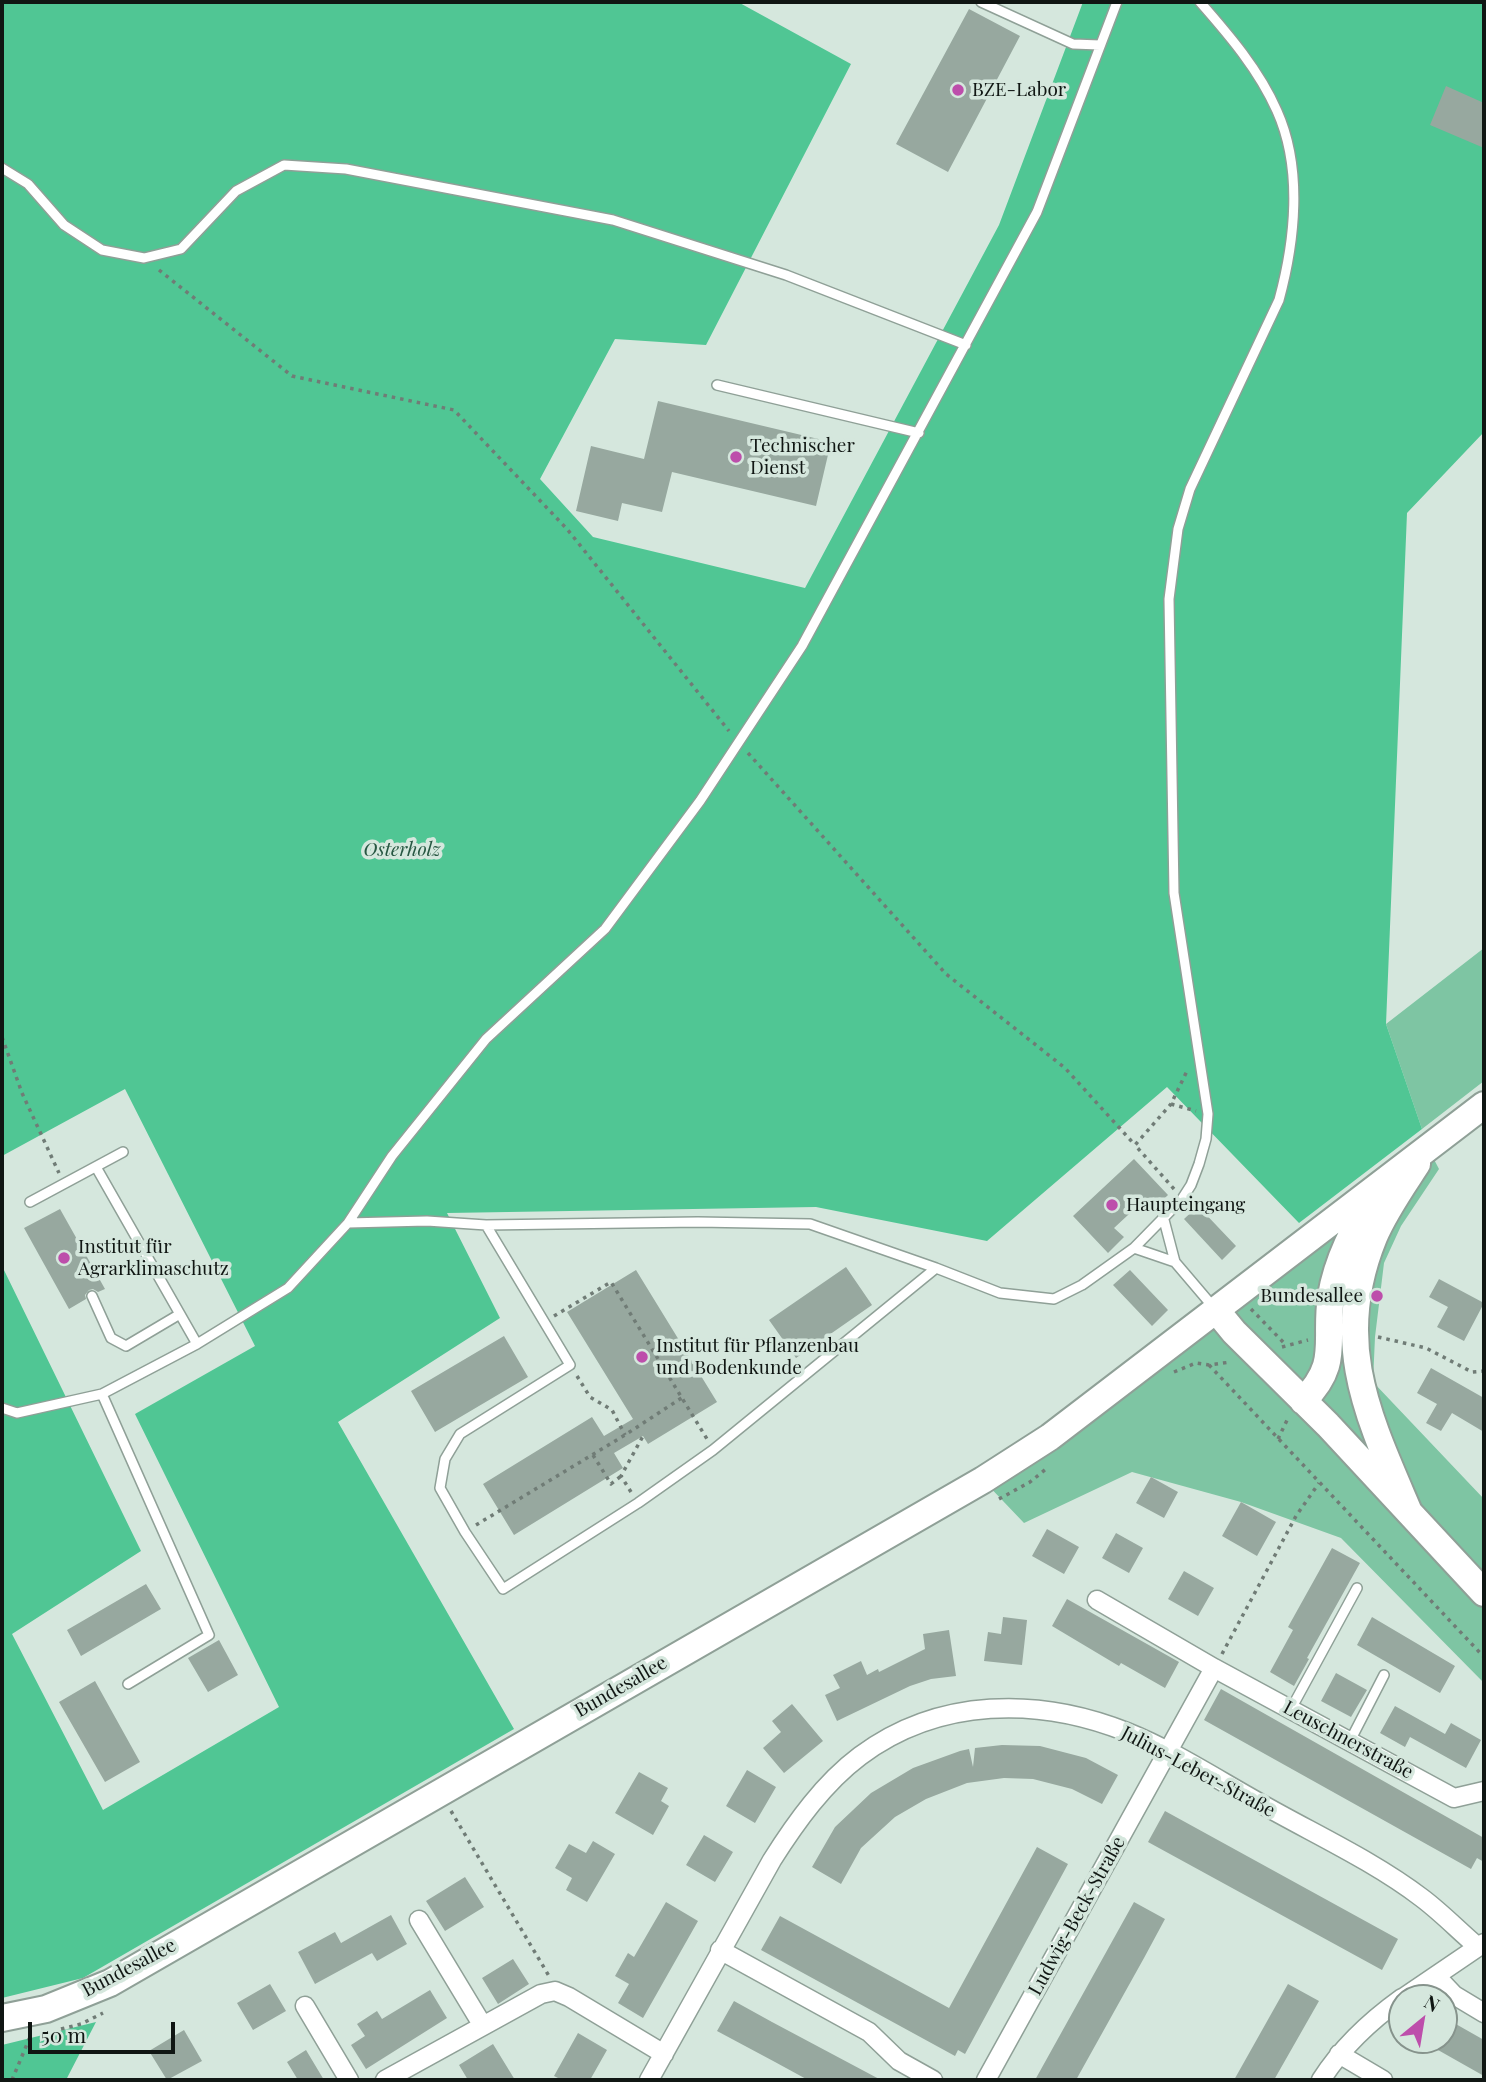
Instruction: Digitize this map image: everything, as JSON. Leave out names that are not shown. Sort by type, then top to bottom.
[{"type":"main road","name":"Bundesallee","points":[[2,2018],[46,2009],[110,1983],[440,1790],[982,1480],[1050,1437],[1484,1105]]},
{"type":"main road","name":"Bundesallee","points":[[1303,1401],[1319,1384],[1342,1335],[1356,1301],[1363,1268],[1375,1235],[1428,1148]]},
{"type":"main road","name":"Bundesallee","points":[[1381,1184],[1355,1226],[1341,1257],[1331,1296],[1385,1456],[1409,1513]]},
{"type":"main road","name":"Bundesallee","points":[[1216,1310],[1484,1593]]},
{"type":"street","name":"Leuschnerstraße","points":[[1097,1600],[1214,1668],[1454,1798],[1484,1791]]},
{"type":"street","points":[[1168,1752],[1214,1668]]},
{"type":"street","name":"Julius-Leber-Straße","points":[[649,2080],[720,1950],[793,1827],[826,1787],[859,1756],[895,1734],[929,1720],[972,1709],[1048,1709],[1118,1729],[1168,1752],[1387,1874],[1423,1899],[1482,1949]]},
{"type":"street","name":"Ludwig-Beck-Straße","points":[[986,2080],[1168,1752]]},
{"type":"street","points":[[419,1920],[483,2026]]},
{"type":"street","points":[[1424,1984],[1482,1949]]},
{"type":"street","points":[[720,1950],[869,2032],[899,2061],[933,2080]]},
{"type":"street","points":[[1436,1976],[1454,1995],[1484,2012]]},
{"type":"street","points":[[385,2080],[541,1994],[555,1991],[664,2054]]},
{"type":"street","points":[[305,2006],[349,2080]]},
{"type":"street","points":[[1321,2080],[1339,2054],[1388,2008]]},
{"type":"street","points":[[1339,2054],[1382,2080]]},
{"type":"lane","points":[[981,2],[1073,44],[1100,46]]},
{"type":"lane","points":[[2,1408],[17,1413],[102,1394],[197,1344],[288,1288],[348,1223],[393,1156],[486,1039],[605,929],[701,801],[802,646],[1037,212],[1117,2]]},
{"type":"lane","points":[[348,1223],[427,1221],[486,1225],[698,1222],[810,1224],[1000,1293],[1054,1299],[1082,1286],[1135,1248],[1182,1199],[1195,1174],[1206,1139],[1208,1114],[1174,893],[1169,638],[1171,572],[1178,529],[1190,489],[1279,300],[1287,271],[1294,197],[1290,150],[1278,111],[1249,61],[1200,2]]},
{"type":"lane","points":[[2,169],[28,184],[64,225],[102,250],[144,258],[181,249],[236,191],[285,165],[346,169],[613,220],[786,275],[966,345]]},
{"type":"lane","points":[[717,385],[919,433]]},
{"type":"lane","points":[[30,1202],[123,1152]]},
{"type":"lane","points":[[96,1167],[197,1344]]},
{"type":"lane","points":[[1164,1220],[1175,1262],[1216,1310]]},
{"type":"lane","points":[[486,1225],[570,1365],[460,1434],[445,1459],[440,1488],[503,1589],[638,1503],[713,1450],[936,1268]]},
{"type":"lane","points":[[1135,1248],[1175,1262]]},
{"type":"lane","points":[[92,1296],[111,1338],[126,1346],[180,1314]]},
{"type":"lane","points":[[102,1394],[209,1635],[128,1684]]},
{"type":"lane","points":[[1291,1709],[1357,1588]]},
{"type":"lane","points":[[1350,1741],[1384,1675]]},
{"type":"path","points":[[144,258],[292,376],[454,410],[567,529],[739,743],[946,974],[1065,1068],[1182,1199]]},
{"type":"path","points":[[2,1037],[22,1093],[64,1185]]},
{"type":"path","points":[[1135,1144],[1171,1104],[1197,1050]]},
{"type":"path","points":[[1171,1104],[1208,1114]]},
{"type":"path","points":[[544,1323],[611,1282],[713,1450]]},
{"type":"path","points":[[1196,1363],[1209,1365],[1259,1358],[1286,1345],[1342,1335],[1398,1340],[1426,1348],[1472,1372],[1484,1371]]},
{"type":"path","points":[[570,1365],[590,1397],[612,1410],[625,1435]]},
{"type":"path","points":[[1209,1365],[1484,1657]]},
{"type":"path","points":[[465,1532],[683,1397]]},
{"type":"path","points":[[593,1455],[611,1484],[621,1476],[643,1436]]},
{"type":"path","points":[[621,1476],[638,1503]]},
{"type":"path","points":[[1214,1668],[1296,1516],[1319,1483]]},
{"type":"path","points":[[440,1790],[547,1969],[555,1991]]},
{"type":"path","points":[[12,2080],[30,2037]]},
{"type":"green space","name":"Osterholz","points":[[2,2],[738,2],[851,64],[706,345],[615,339],[540,479],[593,537],[805,588],[999,225],[1083,2],[1484,2],[1484,432],[1407,513],[1386,1024],[1422,1129],[1299,1223],[1167,1087],[987,1241],[816,1207],[447,1213],[500,1318],[338,1422],[514,1729],[83,1978],[2,1998],[2,1266],[141,1551],[12,1634],[103,1810],[279,1707],[135,1414],[255,1346],[125,1089],[2,1156]]},
{"type":"green space","points":[[1484,948],[1484,1081],[1422,1129],[1386,1024]]},
{"type":"green space","points":[[1428,1148],[1439,1169],[1401,1226],[1384,1263],[1375,1337],[1373,1382],[1484,1499],[1484,1683],[1341,1538],[1241,1502],[1132,1472],[1024,1523],[983,1480]]},
{"type":"green space","points":[[96,2022],[66,2080],[2,2080],[2,2045]]},
{"type":"building","name":"BZE-Labor","points":[[969,9],[1020,36],[948,172],[896,144]]},
{"type":"building","points":[[1446,86],[1484,103],[1484,148],[1430,125]]},
{"type":"building","name":"Technischer Dienst","points":[[658,401],[831,442],[816,506],[672,472],[662,512],[622,503],[618,521],[576,511],[591,446],[644,459]]},
{"type":"building","name":"Haupteingang","points":[[1134,1159],[1168,1195],[1151,1211],[1142,1202],[1114,1228],[1124,1237],[1108,1253],[1073,1216]]},
{"type":"building","points":[[1198,1206],[1236,1246],[1222,1260],[1184,1219]]},
{"type":"building","name":"Institut für Agrarklimaschutz","points":[[60,1209],[105,1289],[98,1292],[89,1290],[85,1295],[86,1299],[69,1309],[24,1228]]},
{"type":"building","points":[[846,1267],[872,1305],[796,1358],[769,1320]]},
{"type":"building","name":"Institut für Pflanzenbau und Bodenkunde","points":[[636,1270],[717,1402],[648,1444],[643,1436],[614,1453],[623,1468],[514,1535],[483,1484],[592,1417],[604,1436],[633,1419],[567,1312]]},
{"type":"building","points":[[1130,1270],[1168,1310],[1152,1326],[1113,1285]]},
{"type":"building","points":[[1439,1279],[1484,1303],[1464,1341],[1437,1327],[1448,1307],[1429,1297]]},
{"type":"building","points":[[504,1336],[528,1377],[435,1432],[411,1391]]},
{"type":"building","points":[[1431,1368],[1484,1398],[1484,1432],[1452,1413],[1441,1431],[1426,1423],[1437,1404],[1417,1393]]},
{"type":"building","points":[[1151,1477],[1178,1492],[1164,1518],[1136,1503]]},
{"type":"building","points":[[1241,1502],[1276,1522],[1257,1556],[1222,1536]]},
{"type":"building","points":[[1047,1529],[1079,1547],[1064,1574],[1032,1556]]},
{"type":"building","points":[[1116,1533],[1143,1548],[1129,1573],[1102,1558]]},
{"type":"building","points":[[1332,1548],[1360,1563],[1294,1686],[1270,1672],[1293,1630],[1288,1627]]},
{"type":"building","points":[[1184,1571],[1214,1588],[1198,1616],[1168,1599]]},
{"type":"building","points":[[146,1584],[161,1609],[81,1656],[67,1630]]},
{"type":"building","points":[[1067,1599],[1179,1662],[1165,1688],[1121,1663],[1119,1666],[1052,1626]]},
{"type":"building","points":[[1003,1617],[1027,1620],[1022,1665],[984,1661],[988,1632],[1001,1634]]},
{"type":"building","points":[[1372,1617],[1455,1666],[1440,1693],[1357,1645]]},
{"type":"building","points":[[949,1630],[956,1676],[931,1679],[910,1686],[837,1721],[825,1695],[840,1688],[833,1675],[861,1661],[867,1675],[878,1669],[879,1672],[925,1649],[923,1634]]},
{"type":"building","points":[[219,1640],[238,1675],[208,1692],[188,1658]]},
{"type":"building","points":[[1336,1673],[1367,1690],[1351,1717],[1321,1701]]},
{"type":"building","points":[[95,1681],[140,1762],[105,1782],[59,1702]]},
{"type":"building","points":[[1221,1689],[1484,1838],[1484,1862],[1477,1858],[1471,1869],[1204,1720]]},
{"type":"building","points":[[792,1704],[823,1741],[784,1773],[763,1748],[781,1732],[772,1721]]},
{"type":"building","points":[[1395,1706],[1445,1734],[1451,1723],[1481,1740],[1466,1768],[1410,1737],[1405,1747],[1380,1733]]},
{"type":"building","points":[[1002,1745],[1040,1746],[1086,1758],[1118,1775],[1102,1804],[1072,1789],[1033,1779],[1004,1778],[967,1783],[926,1799],[895,1817],[861,1848],[841,1884],[812,1867],[835,1827],[871,1793],[913,1768],[960,1751],[969,1749],[973,1767],[975,1748]]},
{"type":"building","points":[[747,1770],[776,1787],[755,1823],[726,1806]]},
{"type":"building","points":[[639,1772],[668,1788],[661,1801],[669,1806],[653,1835],[615,1813]]},
{"type":"building","points":[[1165,1811],[1398,1939],[1382,1970],[1148,1842]]},
{"type":"building","points":[[704,1835],[733,1852],[715,1882],[686,1865]]},
{"type":"building","points":[[593,1841],[615,1854],[587,1902],[566,1890],[572,1878],[555,1868],[569,1844],[586,1853]]},
{"type":"building","points":[[1037,1847],[1068,1864],[965,2054],[958,2050],[955,2056],[761,1950],[780,1916],[949,2008]]},
{"type":"building","points":[[465,1877],[484,1907],[445,1931],[426,1901]]},
{"type":"building","points":[[666,1902],[698,1921],[643,2018],[618,2003],[629,1984],[615,1976],[628,1953],[634,1957]]},
{"type":"building","points":[[1134,1902],[1165,1919],[1144,1958],[1076,2080],[1035,2080]]},
{"type":"building","points":[[391,1915],[407,1944],[377,1961],[372,1953],[315,1984],[298,1952],[335,1932],[341,1943]]},
{"type":"building","points":[[513,1959],[529,1984],[498,2004],[482,1978]]},
{"type":"building","points":[[270,1984],[286,2011],[253,2030],[237,2003]]},
{"type":"building","points":[[1288,1984],[1319,2001],[1274,2080],[1234,2080]]},
{"type":"building","points":[[430,1990],[447,2018],[366,2069],[351,2045],[365,2036],[357,2024],[377,2011],[382,2019]]},
{"type":"building","points":[[734,2001],[881,2080],[808,2080],[717,2031]]},
{"type":"building","points":[[1458,2025],[1484,2040],[1484,2076],[1445,2054],[1458,2054]]},
{"type":"building","points":[[184,2030],[202,2061],[167,2080],[149,2051]]},
{"type":"building","points":[[578,2033],[607,2050],[590,2080],[562,2080],[554,2076]]},
{"type":"building","points":[[493,2044],[515,2080],[468,2080],[459,2065]]},
{"type":"building","points":[[306,2050],[324,2080],[298,2080],[287,2062]]},
{"type":"place","name":"BZE-Labor","points":[[958,90]]},
{"type":"place","name":"Technischer Dienst","points":[[736,457]]},
{"type":"place","name":"Haupteingang","points":[[1112,1205]]},
{"type":"place","name":"Institut für Agrarklimaschutz","points":[[64,1258]]},
{"type":"place","name":"Bundesallee","points":[[1377,1296]]},
{"type":"place","name":"Institut für Pflanzenbau und Bodenkunde","points":[[642,1357]]}]
